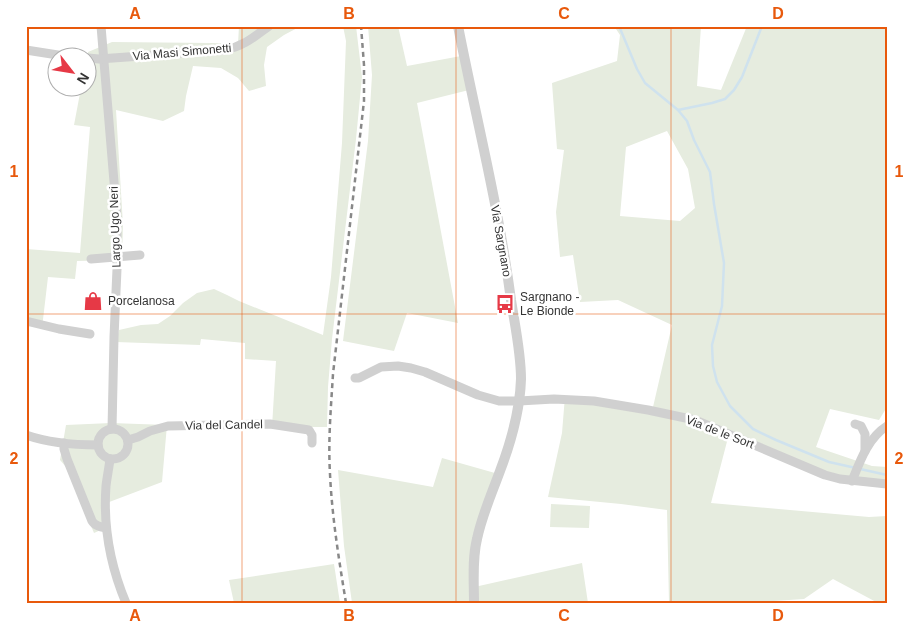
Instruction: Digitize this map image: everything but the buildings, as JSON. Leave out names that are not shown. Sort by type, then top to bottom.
[{"type":"street","name":"Largo Ugo Neri","points":[[101,26],[117,218],[112,429]]},
{"type":"street","name":"Via Masi Simonetti","points":[[98,58],[237,48],[269,26]]},
{"type":"street","name":"Via Sargnano","points":[[458,26],[508,275],[521,378],[513,432],[476,540],[474,603]]},
{"type":"street","points":[[26,50],[48,53]]},
{"type":"street","points":[[91,259],[140,255]]},
{"type":"street","points":[[26,321],[90,334]]},
{"type":"street","name":"Via de le Sort","points":[[355,378],[389,365],[411,368],[430,374],[499,401],[554,399],[594,401],[648,410],[695,420],[825,475],[853,477],[887,484]]},
{"type":"street","name":"Via del Candel","points":[[128,440],[168,426],[270,424],[309,430],[312,435],[312,443]]},
{"type":"street","points":[[855,424],[860,426],[865,434],[865,451]]},
{"type":"street","points":[[853,477],[865,451],[880,430],[887,426]]},
{"type":"street","points":[[112,429],[120,431],[128,440],[129,445],[126,453],[119,458],[110,459],[102,454],[98,445],[104,432],[112,429]]},
{"type":"street","points":[[26,434],[39,439],[64,443],[98,445]]},
{"type":"street","points":[[64,443],[66,459],[92,521],[98,526],[106,528]]},
{"type":"street","points":[[110,459],[106,485],[106,528],[112,562],[126,603]]},
{"type":"shaded area","points":[[239,26],[301,26],[267,47],[264,65],[266,86],[249,91],[238,78],[221,68],[193,66],[184,111],[163,121],[116,110],[123,225],[122,260],[77,261],[75,279],[48,277],[42,328],[26,323],[26,249],[80,253],[90,127],[74,125],[79,98],[98,98],[98,48],[112,42],[238,44]]},
{"type":"shaded area","points":[[343,26],[356,26],[362,77],[332,339],[327,427],[272,427],[276,361],[245,359],[245,343],[201,339],[200,345],[116,342],[119,330],[141,325],[158,324],[197,293],[214,289],[323,335],[331,277],[342,143],[346,41]]},
{"type":"shaded area","points":[[368,26],[398,26],[407,66],[461,56],[469,90],[417,103],[458,323],[407,313],[394,351],[343,341],[368,141],[372,75]]},
{"type":"shaded area","points":[[614,26],[701,26],[697,86],[721,90],[747,26],[887,26],[887,407],[879,420],[830,409],[816,447],[872,466],[887,467],[887,480],[875,481],[827,473],[730,430],[711,503],[869,517],[887,516],[887,603],[878,603],[833,579],[804,599],[744,603],[669,603],[667,510],[548,497],[562,433],[565,396],[653,407],[672,325],[618,300],[580,302],[573,255],[560,257],[556,212],[564,150],[557,149],[552,83],[617,61],[620,35]],"holes":[[[667,131],[688,169],[695,208],[680,221],[620,216],[626,147]]]},
{"type":"shaded area","points":[[111,423],[167,425],[162,482],[104,504],[103,529],[94,533],[67,468],[60,460],[66,425]]},
{"type":"shaded area","points":[[442,458],[502,475],[486,521],[470,588],[582,563],[588,603],[352,603],[344,546],[338,470],[433,487]]},
{"type":"shaded area","points":[[551,504],[590,506],[589,528],[550,527]]},
{"type":"shaded area","points":[[334,564],[340,603],[234,603],[229,580]]},
{"type":"waterway","points":[[619,26],[645,83],[678,110],[687,121],[710,172],[724,263],[722,306],[712,345],[713,366],[717,382],[730,406],[753,429],[776,440],[829,462],[887,475]]},
{"type":"waterway","points":[[678,110],[725,99],[734,90],[742,77],[762,26]]},
{"type":"railway","points":[[346,603],[332,506],[329,461],[333,374],[364,101],[361,26]]},
{"type":"place","name":"Porcelanosa","points":[[93,301]]},
{"type":"place","name":"Sargnano - Le Bionde","points":[[505,304]]}]
